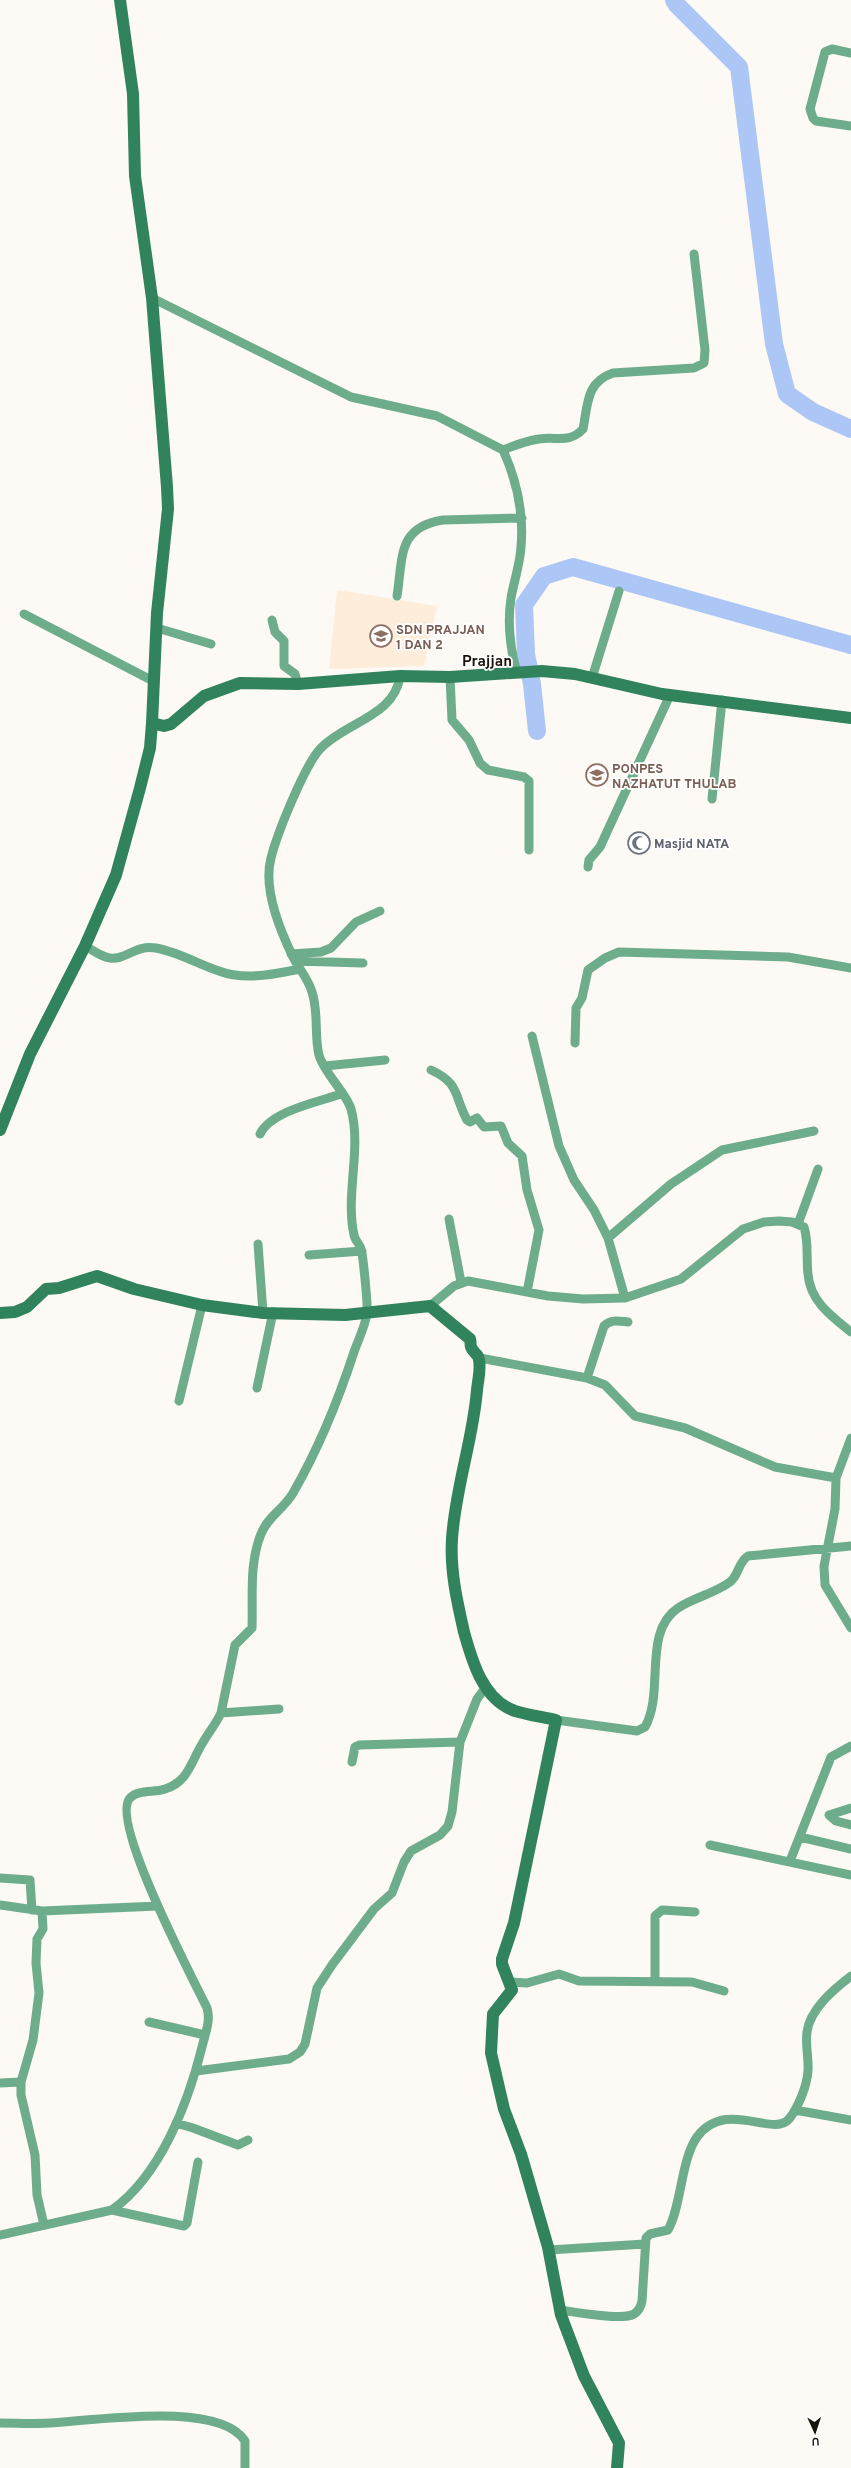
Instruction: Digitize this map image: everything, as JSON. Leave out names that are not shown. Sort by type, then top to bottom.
[{"type":"street","points":[[0,1130],[30,1054],[85,946],[116,875],[145,768],[152,723],[153,681],[168,509],[163,418],[152,298],[137,195],[133,94],[120,0]]},
{"type":"street","points":[[851,53],[832,49],[825,52],[810,109],[813,118],[816,121],[851,126]]},
{"type":"street","points":[[502,450],[523,442],[541,438],[564,440],[578,434],[583,429],[595,383],[602,377],[613,374],[694,368],[704,363],[705,350],[694,254]]},
{"type":"street","points":[[152,298],[350,397],[437,416],[502,450],[519,493],[522,518],[521,548],[509,617],[509,634],[520,673]]},
{"type":"street","points":[[397,596],[405,542],[412,533],[432,522],[443,520],[522,518]]},
{"type":"street","points":[[592,678],[619,591]]},
{"type":"street","points":[[24,614],[153,681]]},
{"type":"street","points":[[272,620],[275,632],[284,642],[284,666],[295,674],[298,684]]},
{"type":"street","points":[[157,628],[211,644]]},
{"type":"street","points":[[152,723],[164,726],[171,724],[204,696],[240,683],[298,684],[400,676],[450,677],[542,672],[592,678],[670,695],[722,700],[851,718]]},
{"type":"street","points":[[0,2235],[112,2210],[125,2201],[142,2179],[174,2131],[196,2071],[209,2021],[207,2008],[158,1906],[134,1847],[127,1810],[128,1800],[133,1795],[164,1790],[181,1780],[191,1768],[202,1744],[221,1713],[235,1645],[252,1628],[253,1565],[260,1534],[270,1516],[292,1496],[325,1432],[339,1398],[368,1312],[362,1251],[354,1236],[352,1194],[353,1118],[349,1100],[341,1094],[319,1055],[318,1023],[312,991],[296,961],[273,902],[269,882],[270,864],[276,843],[300,783],[321,748],[351,726],[374,714],[396,694],[400,676]]},
{"type":"street","points":[[450,677],[452,720],[469,740],[480,763],[488,770],[524,777],[529,781],[529,850]]},
{"type":"street","points":[[588,867],[589,860],[600,848],[670,695]]},
{"type":"street","points":[[712,798],[722,700]]},
{"type":"street","points":[[85,946],[107,957],[116,959],[134,950],[155,948],[197,961],[218,971],[239,976],[264,976],[296,961],[331,948],[356,922],[380,911]]},
{"type":"street","points":[[575,1043],[576,1008],[582,998],[588,970],[605,958],[619,952],[788,957],[851,968]]},
{"type":"street","points":[[296,961],[363,964]]},
{"type":"street","points":[[532,1036],[559,1146],[574,1180],[594,1210],[608,1238],[625,1298]]},
{"type":"street","points":[[325,1066],[385,1060]]},
{"type":"street","points":[[431,1070],[442,1075],[456,1088],[466,1120],[470,1122],[477,1118],[484,1127],[501,1126],[508,1143],[522,1156],[526,1183],[539,1230],[527,1292]]},
{"type":"street","points":[[260,1134],[263,1126],[274,1117],[341,1094]]},
{"type":"street","points":[[608,1238],[671,1184],[722,1150],[814,1131]]},
{"type":"street","points":[[798,1224],[818,1168]]},
{"type":"street","points":[[449,1219],[461,1282]]},
{"type":"street","points":[[0,1313],[15,1312],[27,1307],[46,1289],[60,1288],[97,1276],[134,1289],[202,1305],[268,1313],[345,1315],[430,1306],[461,1282],[476,1281],[527,1292],[583,1299],[625,1298],[681,1280],[744,1229],[764,1222],[798,1224],[804,1227],[808,1238],[808,1274],[812,1290],[820,1306],[851,1332]]},
{"type":"street","points":[[257,1388],[268,1313],[258,1244]]},
{"type":"street","points":[[309,1255],[362,1251]]},
{"type":"street","points":[[179,1401],[202,1305]]},
{"type":"street","points":[[430,1306],[470,1339],[471,1347],[480,1358],[586,1378],[604,1385],[635,1416],[685,1428],[775,1467],[836,1478]]},
{"type":"street","points":[[586,1378],[604,1326],[615,1321],[628,1322]]},
{"type":"street","points":[[480,1358],[476,1411],[461,1479],[452,1538],[452,1562],[458,1606],[467,1644],[478,1675],[486,1687],[499,1701],[514,1710],[556,1720],[637,1731],[645,1728],[653,1712],[659,1637],[666,1618],[678,1608],[733,1581],[743,1559],[748,1556],[827,1547],[851,1546]]},
{"type":"street","points":[[851,1438],[836,1478],[835,1509],[824,1566],[825,1585],[851,1628]]},
{"type":"street","points":[[196,2071],[289,2059],[300,2052],[305,2044],[317,1988],[332,1965],[374,1909],[392,1893],[404,1862],[411,1851],[440,1835],[448,1826],[452,1812],[460,1742],[477,1699],[486,1687]]},
{"type":"street","points":[[221,1713],[280,1709]]},
{"type":"street","points":[[556,1720],[514,1923],[502,1959],[502,1964],[510,1982],[510,1994],[493,2014],[491,2053],[504,2109],[523,2161],[549,2250],[560,2310],[584,2376],[619,2443],[617,2468]]},
{"type":"street","points":[[352,1762],[355,1747],[359,1745],[460,1742]]},
{"type":"street","points":[[790,1861],[831,1757],[851,1746]]},
{"type":"street","points":[[851,1808],[829,1815],[836,1821],[851,1825]]},
{"type":"street","points":[[800,1837],[851,1849]]},
{"type":"street","points":[[710,1845],[851,1875]]},
{"type":"street","points":[[0,1878],[30,1880],[32,1910]]},
{"type":"street","points":[[0,1906],[42,1911],[158,1906]]},
{"type":"street","points":[[655,1980],[655,1916],[662,1910],[695,1912]]},
{"type":"street","points":[[42,1911],[43,1928],[37,1939],[36,1963],[39,1993],[33,2040],[21,2082],[21,2095],[35,2155],[37,2195],[44,2225]]},
{"type":"street","points":[[510,1982],[527,1983],[559,1974],[580,1981],[655,1980],[692,1982],[724,1991]]},
{"type":"street","points":[[560,2310],[615,2316],[635,2313],[642,2301],[646,2238],[650,2234],[663,2232],[672,2225],[695,2140],[702,2131],[712,2123],[722,2119],[747,2120],[773,2125],[790,2119],[795,2110],[808,2071],[807,2031],[818,2009],[834,1989],[851,1976]]},
{"type":"street","points":[[149,2022],[205,2034]]},
{"type":"street","points":[[0,2083],[21,2082]]},
{"type":"street","points":[[795,2110],[851,2120]]},
{"type":"street","points":[[176,2123],[238,2145],[248,2140]]},
{"type":"street","points":[[112,2210],[178,2227],[186,2225],[198,2162]]},
{"type":"street","points":[[549,2250],[645,2244]]},
{"type":"street","points":[[0,2422],[48,2423],[133,2416],[170,2416],[218,2422],[234,2428],[245,2441],[245,2468]]},
{"type":"shaded area","name":"SDN PRAJJAN 1 DAN 2","points":[[337,590],[437,606],[424,666],[329,669]]},
{"type":"waterway","points":[[674,0],[677,5],[739,67],[774,344],[787,394],[813,412],[851,429]]},
{"type":"waterway","points":[[537,731],[532,684],[526,654],[524,605],[544,576],[573,567],[851,645]]},
{"type":"place","name":"SDN PRAJJAN 1 DAN 2","points":[[381,636]]},
{"type":"place","name":"PONPES NAZHATUT THULAB","points":[[597,775]]},
{"type":"place","name":"Masjid NATA","points":[[639,843]]},
{"type":"district","name":"Prajjan","points":[[487,661]]}]
